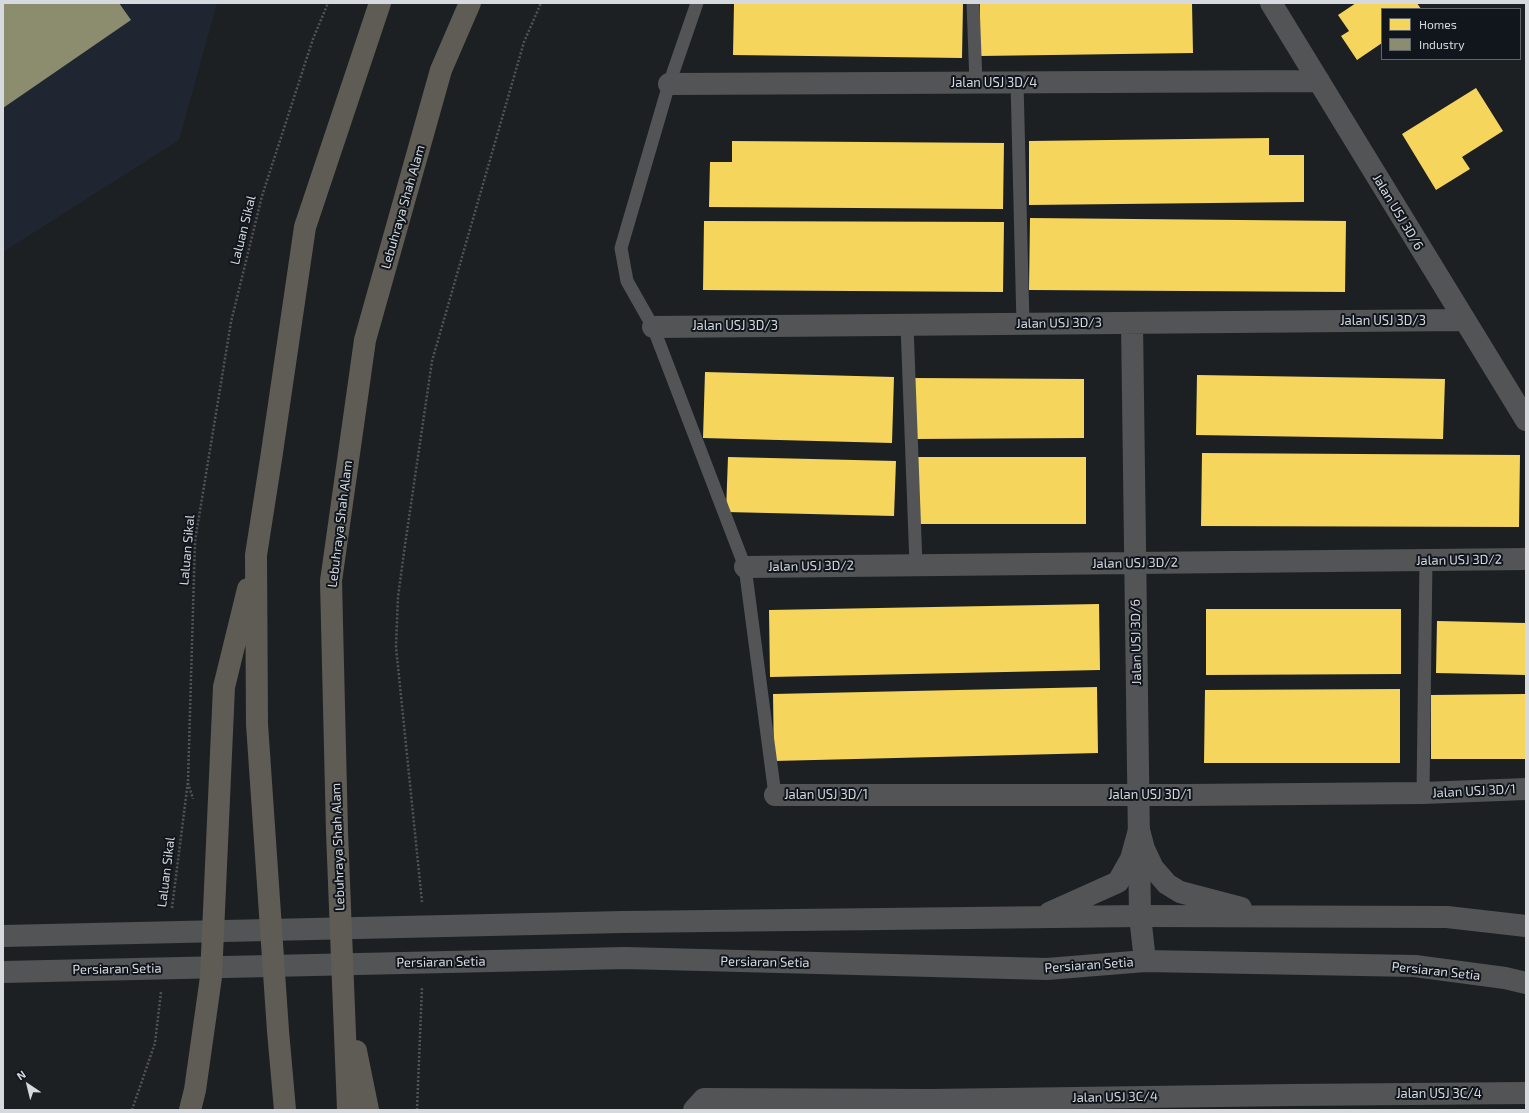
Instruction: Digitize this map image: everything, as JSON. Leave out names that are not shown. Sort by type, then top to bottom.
[{"type":"highway","points":[[190,1110],[195,1090],[211,977],[224,687],[256,555],[305,227],[380,3]]},
{"type":"highway","name":"Lebuhraya Shah Alam","points":[[348,1110],[337,832],[331,582],[365,340],[441,70],[470,3]]},
{"type":"highway","points":[[256,555],[257,724],[285,1110]]},
{"type":"highway","points":[[343,987],[368,1110]]},
{"type":"street","name":"Jalan USJ 3D/6","points":[[1271,3],[1526,420]]},
{"type":"street","name":"Jalan USJ 3D/4","points":[[669,84],[1319,81]]},
{"type":"street","name":"Jalan USJ 3D/3","points":[[653,327],[1465,320]]},
{"type":"street","name":"Jalan USJ 3D/6","points":[[1132,323],[1140,916],[1145,960]]},
{"type":"street","name":"Jalan USJ 3D/2","points":[[745,567],[1526,559]]},
{"type":"street","name":"Jalan USJ 3D/1","points":[[774,794],[1138,795],[1423,793],[1526,789]]},
{"type":"street","points":[[1139,830],[1144,849],[1153,868],[1167,884],[1180,892],[1270,916]]},
{"type":"street","points":[[1041,917],[1118,882],[1131,859],[1139,830]]},
{"type":"street","points":[[3,936],[623,922],[1140,916],[1447,917],[1526,926]]},
{"type":"street","name":"Persiaran Setia","points":[[3,972],[625,958],[1047,969],[1145,960],[1415,966],[1505,978],[1526,983]]},
{"type":"street","name":"Jalan USJ 3C/4","points":[[699,1105],[1292,1102],[1526,1093]]},
{"type":"lane","points":[[697,3],[669,84],[621,248],[627,281],[653,327],[745,567],[774,794]]},
{"type":"lane","points":[[973,3],[976,83]]},
{"type":"lane","points":[[1017,82],[1023,324]]},
{"type":"lane","points":[[907,325],[916,565]]},
{"type":"lane","points":[[1423,793],[1426,560]]},
{"type":"path","name":"Laluan Sikal","points":[[171,912],[188,781],[195,541],[231,322],[262,196],[313,39],[328,3]]},
{"type":"path","points":[[422,910],[396,647],[398,597],[432,361],[524,42],[541,3]]},
{"type":"path","points":[[417,1110],[422,979]]},
{"type":"path","points":[[132,1110],[155,1043],[161,989]]},
{"type":"shaded area","points":[[3,3],[217,3],[179,140],[3,252]]},
{"type":"building: Homes","points":[[734,3],[963,3],[962,58],[733,55]]},
{"type":"building: Homes","points":[[980,3],[1192,3],[1193,53],[980,56]]},
{"type":"building: Homes","points":[[1356,3],[1417,3],[1420,8],[1381,8],[1381,44],[1357,60],[1341,36],[1349,31],[1338,15]]},
{"type":"building: Homes","points":[[1476,88],[1503,131],[1462,157],[1470,169],[1436,190],[1402,134]]},
{"type":"building: Homes","points":[[1269,138],[1269,155],[1304,155],[1304,202],[1029,205],[1029,141]]},
{"type":"building: Homes","points":[[732,141],[1004,143],[1003,209],[709,207],[710,162],[732,162]]},
{"type":"building: Homes","points":[[1030,218],[1346,221],[1345,292],[1029,290]]},
{"type":"building: Homes","points":[[704,221],[1004,222],[1003,292],[703,290]]},
{"type":"building: Homes","points":[[705,372],[894,377],[892,443],[703,438]]},
{"type":"building: Homes","points":[[1197,375],[1445,379],[1443,439],[1196,435]]},
{"type":"building: Homes","points":[[915,378],[1084,379],[1084,438],[914,439]]},
{"type":"building: Homes","points":[[1202,453],[1520,455],[1519,527],[1201,526]]},
{"type":"building: Homes","points":[[728,457],[896,461],[894,516],[726,512]]},
{"type":"building: Homes","points":[[917,457],[1086,457],[1086,524],[917,524]]},
{"type":"building: Homes","points":[[1099,604],[1100,670],[770,677],[769,610]]},
{"type":"building: Homes","points":[[1206,609],[1401,609],[1401,674],[1206,675]]},
{"type":"building: Homes","points":[[1437,621],[1526,623],[1526,675],[1436,673]]},
{"type":"building: Homes","points":[[1097,687],[1098,753],[774,761],[773,694]]},
{"type":"building: Homes","points":[[1400,689],[1400,763],[1204,763],[1205,690]]},
{"type":"building: Homes","points":[[1526,694],[1526,759],[1431,759],[1431,695]]},
{"type":"building: Industry","points":[[3,3],[119,3],[131,20],[3,108]]}]
